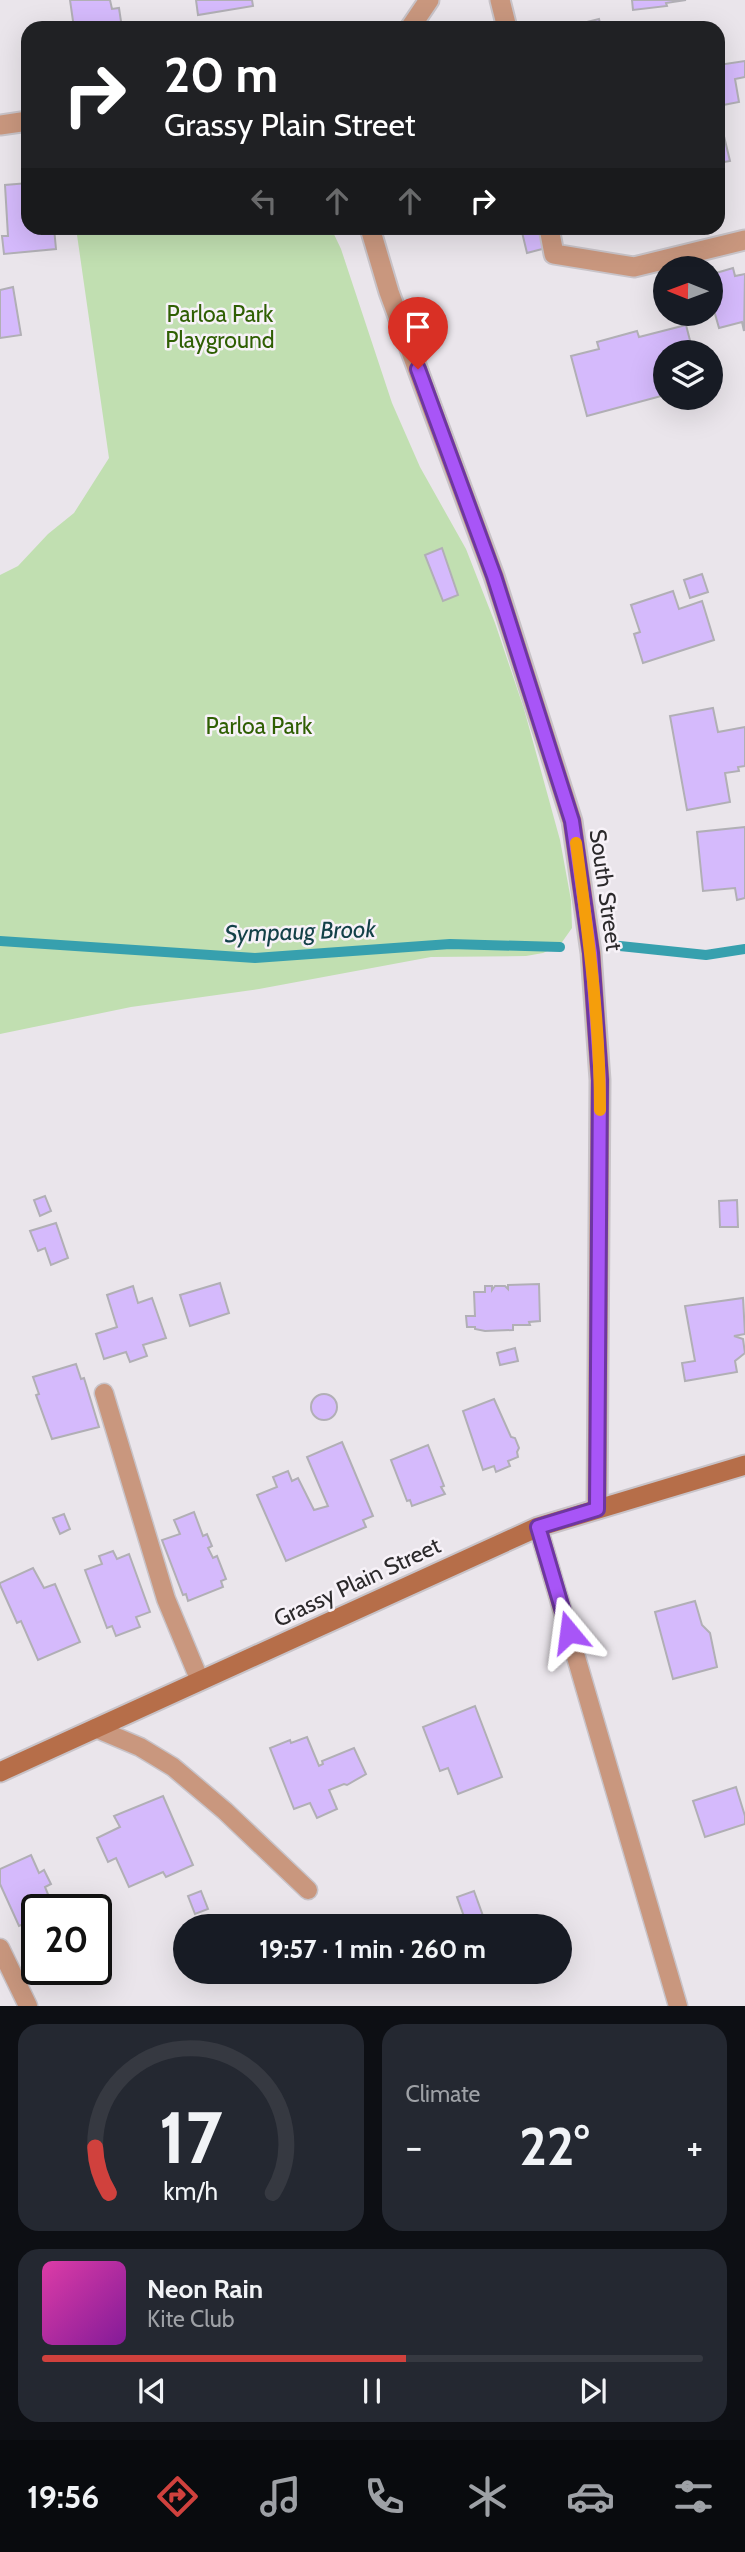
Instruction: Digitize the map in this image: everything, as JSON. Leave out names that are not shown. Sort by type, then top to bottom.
[{"type":"main road","name":"Grassy Plain Street","points":[[0,1772],[538,1527],[745,1465]]},
{"type":"street","points":[[415,21],[429,0]]},
{"type":"street","points":[[500,0],[506,21]]},
{"type":"street","points":[[0,125],[21,122]]},
{"type":"street","name":"South Street","points":[[372,235],[389,292],[494,576],[572,821],[591,953],[600,1080],[597,1509]]},
{"type":"street","points":[[550,235],[554,254],[635,267],[745,240]]},
{"type":"lane","points":[[104,1393],[166,1599],[200,1681]]},
{"type":"lane","points":[[538,1527],[678,2006]]},
{"type":"lane","points":[[95,1728],[140,1747],[173,1767],[225,1811],[308,1891]]},
{"type":"lane","points":[[0,1948],[28,2006]]},
{"type":"green space","name":"Parloa Park","points":[[77,235],[334,235],[392,403],[420,467],[466,549],[524,709],[560,840],[571,900],[572,928],[560,945],[543,953],[526,956],[431,957],[259,989],[131,1007],[0,1034],[0,575],[18,566],[48,534],[74,513],[109,458]]},
{"type":"building","points":[[70,0],[110,0],[112,9],[119,8],[121,21],[73,21]]},
{"type":"building","points":[[196,0],[252,0],[253,6],[198,15]]},
{"type":"building","points":[[632,0],[686,0],[666,3],[667,6],[633,10]]},
{"type":"building","points":[[745,61],[745,77],[735,79],[739,102],[725,105],[725,64]]},
{"type":"building","points":[[725,140],[730,161],[725,162]]},
{"type":"building","points":[[21,184],[21,235],[55,235],[56,249],[4,254],[2,236],[8,236],[5,185]]},
{"type":"building","points":[[523,235],[543,235],[546,248],[527,253]]},
{"type":"building","points":[[733,268],[735,276],[745,274],[744,331],[742,322],[719,328],[723,326],[723,271]]},
{"type":"building","points":[[13,287],[21,335],[0,338],[0,290]]},
{"type":"building","points":[[686,326],[690,340],[653,340],[653,398],[587,416],[571,356],[599,349],[597,342],[637,331],[639,337]]},
{"type":"building","points":[[442,548],[458,595],[443,601],[425,555]]},
{"type":"building","points":[[702,574],[708,592],[690,598],[684,580]]},
{"type":"building","points":[[673,591],[679,609],[702,601],[714,640],[643,663],[634,634],[640,632],[631,605]]},
{"type":"building","points":[[713,708],[718,732],[745,727],[745,766],[738,767],[739,771],[725,773],[730,802],[687,810],[670,716]]},
{"type":"building","points":[[745,827],[745,898],[737,900],[735,888],[703,891],[697,832]]},
{"type":"building","points":[[45,1196],[51,1211],[40,1216],[34,1200]]},
{"type":"building","points":[[737,1200],[738,1227],[720,1227],[719,1201]]},
{"type":"building","points":[[56,1223],[68,1258],[51,1265],[45,1248],[38,1251],[30,1231]]},
{"type":"building","points":[[220,1283],[229,1313],[190,1326],[180,1295]]},
{"type":"building","points":[[539,1284],[540,1321],[529,1322],[530,1325],[513,1325],[513,1330],[485,1331],[467,1327],[466,1316],[475,1316],[474,1292],[485,1292],[485,1286],[492,1286],[492,1290],[495,1286],[505,1286],[508,1289],[508,1285]]},
{"type":"building","points":[[133,1286],[138,1303],[152,1298],[166,1338],[143,1345],[147,1356],[130,1362],[126,1352],[104,1359],[96,1334],[117,1327],[107,1295]]},
{"type":"building","points":[[743,1298],[745,1334],[734,1336],[743,1339],[745,1353],[735,1361],[737,1372],[685,1381],[682,1363],[695,1361],[685,1306]]},
{"type":"building","points":[[515,1348],[518,1361],[500,1365],[497,1353]]},
{"type":"building","points":[[76,1364],[81,1379],[84,1378],[99,1427],[52,1439],[36,1395],[39,1394],[33,1377]]},
{"type":"building","points":[[324,1394],[333,1398],[337,1407],[333,1416],[324,1420],[315,1416],[311,1407],[315,1398]]},
{"type":"building","points":[[494,1399],[511,1437],[515,1438],[519,1448],[518,1457],[508,1461],[510,1466],[496,1472],[494,1466],[483,1470],[463,1411]]},
{"type":"building","points":[[342,1442],[373,1516],[363,1520],[366,1527],[286,1561],[257,1495],[277,1487],[273,1477],[288,1471],[292,1481],[298,1478],[314,1510],[328,1506],[307,1457]]},
{"type":"building","points":[[428,1445],[445,1494],[412,1506],[410,1500],[407,1501],[391,1460]]},
{"type":"building","points":[[194,1512],[203,1536],[207,1534],[212,1546],[208,1548],[213,1558],[217,1556],[226,1579],[221,1581],[223,1587],[188,1601],[186,1594],[183,1595],[162,1540],[180,1534],[174,1520]]},
{"type":"building","points":[[64,1514],[70,1529],[60,1534],[53,1518]]},
{"type":"building","points":[[113,1551],[117,1559],[129,1554],[150,1612],[136,1617],[140,1627],[116,1636],[112,1626],[107,1628],[85,1570],[102,1564],[99,1556]]},
{"type":"building","points":[[33,1568],[44,1588],[55,1584],[80,1642],[38,1660],[21,1621],[17,1623],[0,1585]]},
{"type":"building","points":[[695,1601],[702,1625],[710,1633],[717,1667],[673,1679],[655,1612]]},
{"type":"building","points":[[475,1706],[502,1777],[458,1794],[448,1768],[440,1771],[423,1727]]},
{"type":"building","points":[[307,1737],[319,1766],[323,1764],[322,1761],[354,1748],[366,1774],[347,1785],[329,1790],[337,1809],[317,1818],[310,1803],[294,1809],[270,1748]]},
{"type":"building","points":[[736,1787],[745,1824],[705,1837],[693,1801]]},
{"type":"building","points":[[163,1796],[193,1865],[166,1877],[163,1872],[129,1887],[116,1858],[108,1862],[97,1838],[120,1827],[114,1816]]},
{"type":"building","points":[[31,1855],[39,1873],[44,1870],[51,1884],[45,1887],[48,1894],[21,1894],[19,1926],[0,1884],[0,1869]]},
{"type":"building","points":[[201,1891],[208,1909],[195,1914],[188,1896]]},
{"type":"building","points":[[474,1891],[482,1914],[463,1914],[457,1897]]},
{"type":"waterway","name":"Sympaug Brook","points":[[0,941],[255,958],[450,944],[560,947]]},
{"type":"waterway","name":"Sympaug Brook","points":[[620,946],[706,955],[745,949]]},
{"type":"slow traffic","points":[[576,843],[591,953],[600,1110]]},
{"type":"route","points":[[418,369],[494,576],[572,821],[591,953],[600,1080],[597,1509],[538,1527],[569,1632]]},
{"type":"park label","name":"Parloa Park Playground","points":[[220,327]]}]
